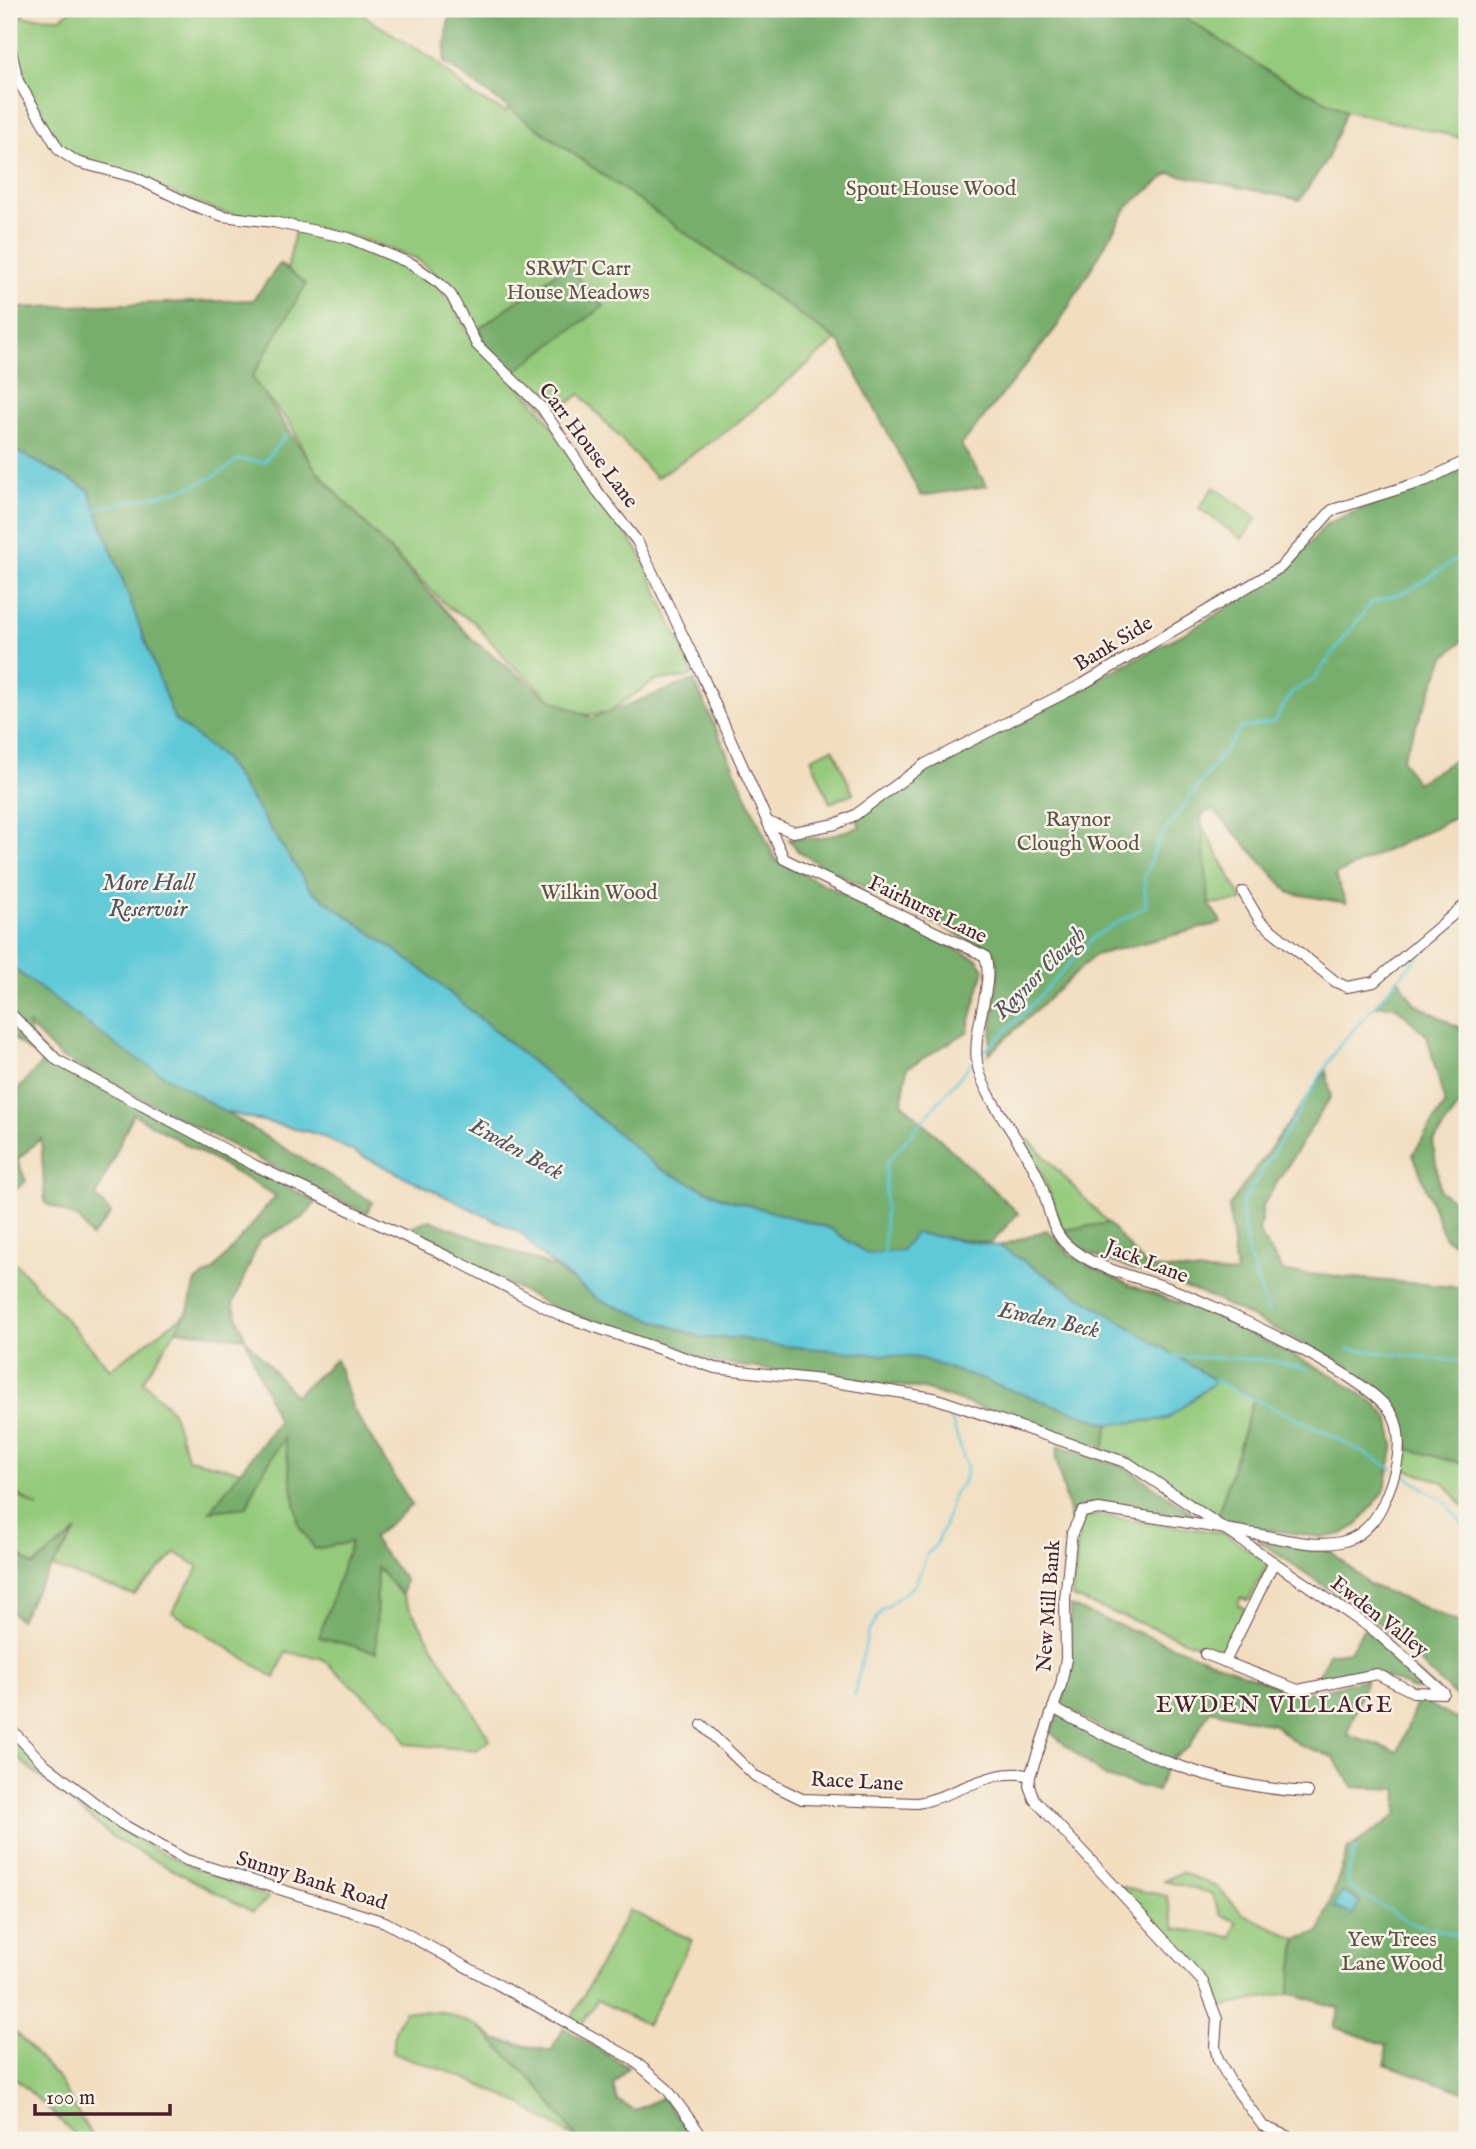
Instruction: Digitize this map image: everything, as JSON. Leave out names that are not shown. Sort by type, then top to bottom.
[{"type":"street","name":"Carr House Lane","points":[[9,41],[18,80],[59,150],[68,157],[99,170],[134,177],[192,205],[223,216],[273,222],[349,238],[412,264],[446,290],[477,345],[542,408],[598,492],[637,541],[702,675],[767,822]]},
{"type":"street","name":"Bank Side","points":[[767,822],[793,832],[836,824],[855,814],[925,764],[1083,684],[1281,567],[1332,510],[1427,480],[1467,460]]},
{"type":"street","name":"Fairhurst Lane","points":[[767,822],[780,853],[789,862],[985,956],[989,968],[975,1032],[980,1075]]},
{"type":"street","points":[[1243,892],[1260,921],[1336,982],[1347,987],[1374,982],[1467,903]]},
{"type":"street","name":"Ewden Valley","points":[[9,1012],[57,1060],[254,1165],[461,1263],[560,1315],[715,1368],[821,1380],[934,1398],[1128,1463],[1377,1632],[1444,1693],[1413,1692],[1377,1674],[1298,1690],[1205,1654]]},
{"type":"street","name":"Jack Lane","points":[[980,1075],[1038,1177],[1051,1221],[1064,1242],[1089,1259],[1131,1278],[1161,1286],[1217,1309],[1349,1377],[1381,1398],[1395,1418],[1400,1453]]},
{"type":"street","name":"New Mill Bank","points":[[1030,1776],[1066,1658],[1065,1599],[1072,1533],[1082,1512],[1099,1509],[1306,1542],[1340,1542],[1350,1540],[1371,1524],[1389,1490],[1400,1453]]},
{"type":"street","points":[[1225,1661],[1274,1562]]},
{"type":"street","points":[[1053,1707],[1084,1725],[1177,1766],[1266,1790],[1308,1792]]},
{"type":"street","name":"Race Lane","points":[[702,1724],[755,1776],[802,1799],[917,1803],[934,1800],[991,1779],[1021,1773],[1030,1776]]},
{"type":"street","name":"Sunny Bank Road","points":[[9,1727],[43,1763],[122,1824],[187,1860],[385,1922],[631,2058],[667,2089],[705,2140]]},
{"type":"street","points":[[1030,1776],[1029,1786],[1034,1799],[1203,1982],[1217,2019],[1215,2047],[1218,2059],[1252,2112],[1263,2126],[1296,2140]]},
{"type":"green space","name":"SRWT Carr House Meadows","points":[[9,9],[26,17],[61,18],[72,9],[357,9],[433,59],[473,96],[506,112],[518,95],[838,339],[727,431],[656,478],[580,394],[552,416],[483,345],[462,305],[432,271],[415,258],[349,235],[224,213],[64,151],[28,93],[13,45]]},
{"type":"green space","name":"Spout House Wood","points":[[450,9],[1172,9],[1272,74],[1346,111],[1328,157],[1300,200],[1170,173],[1128,206],[1056,328],[961,445],[987,486],[921,496],[840,343],[444,62]]},
{"type":"green space","points":[[1172,9],[1467,9],[1467,139],[1346,111],[1272,74]]},
{"type":"green space","name":"SRWT Carr House Meadows","points":[[295,230],[349,241],[410,264],[436,284],[452,303],[468,331],[543,413],[641,555],[694,674],[684,678],[656,680],[608,712],[585,715],[554,701],[509,662],[473,621],[449,608],[371,531],[313,466],[289,422],[253,381],[245,365],[275,334]]},
{"type":"green space","name":"Wilkin Wood","points":[[280,264],[306,284],[252,377],[319,474],[474,641],[548,698],[592,718],[694,680],[776,861],[977,959],[984,969],[967,1032],[907,1068],[902,1103],[1018,1213],[991,1243],[916,1234],[901,1251],[867,1254],[829,1228],[723,1198],[660,1169],[421,969],[311,890],[225,760],[174,719],[89,490],[9,447],[9,308],[253,300]]},
{"type":"green space","points":[[567,265],[604,306],[514,372],[485,346],[480,328]]},
{"type":"green space","name":"Raynor Clough Wood","points":[[1467,464],[1467,636],[1445,657],[1402,759],[1416,783],[1467,753],[1467,812],[1335,875],[1346,903],[1290,893],[1213,809],[1201,815],[1209,904],[1222,923],[1095,955],[989,1054],[998,977],[994,953],[822,866],[798,851],[789,839],[821,838],[860,827],[856,817],[931,766],[1185,633],[1286,572],[1326,524]]},
{"type":"green space","points":[[1214,487],[1257,518],[1242,539],[1199,508]]},
{"type":"green space","points":[[833,748],[853,793],[830,803],[811,758]]},
{"type":"green space","points":[[1202,825],[1243,901],[1209,904]]},
{"type":"green space","points":[[9,965],[122,1049],[373,1202],[366,1214],[60,1057],[27,1023],[32,1039],[55,1063],[316,1202],[303,1218],[260,1239],[233,1304],[245,1338],[176,1330],[187,1313],[196,1281],[213,1271],[276,1196],[133,1114],[96,1197],[111,1214],[91,1237],[79,1219],[45,1203],[41,1138],[17,1160],[26,1181],[9,1195],[9,1100],[43,1062],[9,1035]]},
{"type":"green space","points":[[1398,978],[1414,1003],[1467,1032],[1466,1096],[1433,1143],[1440,1191],[1467,1210],[1467,1250],[1445,1238],[1413,1154],[1445,1104],[1427,1036],[1395,1006],[1376,1006]]},
{"type":"green space","points":[[1326,1071],[1331,1096],[1263,1205],[1259,1233],[1284,1272],[1467,1288],[1467,1465],[1409,1449],[1400,1420],[1386,1394],[1346,1365],[1211,1297],[1098,1257],[1077,1246],[1063,1230],[1108,1223],[1148,1268],[1236,1274],[1229,1206]]},
{"type":"green space","points":[[1029,1140],[1108,1223],[1063,1230],[1041,1172],[1022,1143]]},
{"type":"green space","points":[[429,1220],[555,1268],[599,1300],[703,1338],[739,1338],[774,1345],[920,1358],[1109,1424],[1103,1449],[924,1389],[717,1363],[559,1310],[402,1230]]},
{"type":"green space","points":[[1047,1230],[1072,1256],[1131,1286],[1216,1316],[1336,1377],[1377,1405],[1388,1417],[1394,1445],[1384,1492],[1357,1525],[1341,1535],[1321,1537],[1226,1524],[1218,1515],[1254,1397],[1216,1381],[999,1246]]},
{"type":"green space","points":[[9,1256],[110,1369],[187,1313],[143,1381],[172,1411],[188,1459],[241,1471],[211,1510],[247,1507],[256,1483],[284,1437],[352,1541],[402,1595],[490,1740],[476,1750],[406,1744],[396,1724],[321,1658],[286,1652],[275,1678],[172,1612],[199,1567],[176,1553],[134,1595],[52,1567],[75,1534],[33,1566],[9,1547],[9,1491],[38,1507],[9,1489]]},
{"type":"green space","points":[[245,1338],[295,1396],[336,1359],[353,1409],[412,1505],[372,1538],[405,1580],[402,1595],[377,1567],[376,1652],[319,1637],[351,1542],[315,1549],[299,1526],[284,1438],[256,1483],[247,1507],[210,1511],[278,1422]]},
{"type":"green space","points":[[1219,1378],[1255,1395],[1218,1515],[1131,1459],[1103,1449],[1109,1424],[1167,1419]]},
{"type":"green space","points":[[1058,1446],[1125,1467],[1201,1519],[1099,1503],[1076,1508],[1071,1521],[1056,1458]]},
{"type":"green space","points":[[1409,1449],[1467,1465],[1467,1510],[1443,1482],[1404,1469]]},
{"type":"green space","points":[[1097,1515],[1224,1533],[1268,1563],[1249,1600],[1240,1598],[1238,1605],[1245,1608],[1223,1655],[1072,1597],[1080,1523],[1086,1517]]},
{"type":"green space","points":[[77,1531],[36,1590],[20,1620],[9,1610],[9,1547],[33,1566]]},
{"type":"green space","name":"Yew Trees Lane Wood","points":[[1257,1540],[1329,1550],[1370,1585],[1467,1626],[1467,2093],[1385,2064],[1387,2045],[1334,2027],[1339,2008],[1289,1993],[1297,1939],[1320,1932],[1348,1849],[1397,1815],[1398,1789],[1353,1787],[1333,1757],[1296,1743],[1274,1725],[1210,1710],[1189,1747],[1170,1760],[1103,1729],[1062,1706],[1070,1655],[1070,1606],[1291,1692],[1315,1692],[1366,1679],[1347,1735],[1398,1752],[1418,1699],[1463,1722],[1456,1697],[1380,1624]]},
{"type":"green space","points":[[1364,1628],[1436,1689],[1413,1689],[1376,1673],[1315,1684],[1329,1653],[1350,1652]]},
{"type":"green space","points":[[1058,1713],[1076,1725],[1166,1766],[1157,1791],[1105,1777],[1051,1733]]},
{"type":"green space","points":[[9,1733],[61,1784],[118,1828],[173,1858],[269,1898],[253,1912],[116,1840],[9,1751]]},
{"type":"green space","points":[[1181,1872],[1217,1887],[1243,1914],[1297,1939],[1289,1993],[1220,2007],[1207,1980],[1118,1886],[1167,1896],[1175,1928],[1231,1937],[1237,1922],[1221,1915],[1211,1893],[1164,1881]]},
{"type":"green space","points":[[629,1910],[692,1940],[647,2025],[597,2000],[581,2026],[571,2019]]},
{"type":"green space","points":[[404,2011],[442,2012],[478,2026],[539,2087],[578,2140],[517,2102],[461,2076],[393,2053],[395,2031]]},
{"type":"green space","points":[[478,2026],[495,2039],[551,2051],[564,2028],[628,2067],[613,2085],[617,2100],[635,2111],[662,2097],[697,2140],[578,2140],[539,2087]]},
{"type":"green space","points":[[12,2029],[57,2077],[94,2140],[81,2140],[9,2072],[9,2033]]},
{"type":"water","name":"More Hall Reservoir","points":[[9,447],[89,490],[174,719],[225,760],[311,890],[421,969],[660,1169],[723,1198],[829,1228],[867,1254],[901,1251],[915,1233],[999,1246],[1216,1381],[1167,1419],[1109,1424],[920,1358],[774,1345],[739,1338],[703,1338],[599,1300],[537,1252],[523,1234],[317,1134],[225,1112],[121,1049],[9,965]]},
{"type":"water","points":[[1342,1892],[1360,1901],[1352,1915],[1334,1907]]},
{"type":"waterway","points":[[96,509],[190,487],[223,471],[237,459],[264,462],[286,435]]},
{"type":"waterway","name":"Raynor Clough","points":[[980,1055],[1024,1013],[1095,936],[1146,906],[1144,878],[1158,841],[1241,728],[1274,722],[1292,692],[1313,680],[1371,603],[1409,591],[1467,552]]},
{"type":"waterway","points":[[1268,1312],[1247,1250],[1241,1205],[1339,1046],[1421,953],[1467,914]]},
{"type":"waterway","name":"Raynor Clough","points":[[884,1255],[886,1164],[972,1062]]},
{"type":"waterway","points":[[1348,1349],[1467,1362]]},
{"type":"waterway","name":"Ewden Beck","points":[[1172,1356],[1268,1360],[1308,1369]]},
{"type":"waterway","name":"Ewden Beck","points":[[1214,1380],[1327,1433],[1393,1469]]},
{"type":"waterway","points":[[854,1695],[868,1633],[882,1610],[915,1585],[927,1554],[935,1546],[944,1527],[954,1493],[964,1481],[967,1467],[951,1419]]},
{"type":"waterway","name":"Ewden Beck","points":[[1399,1472],[1445,1502],[1467,1530]]},
{"type":"waterway","points":[[1355,1849],[1347,1876],[1350,1887],[1408,1922],[1467,1938]]},
{"type":"district","name":"EWDEN VILLAGE","points":[[1275,1704]]}]
